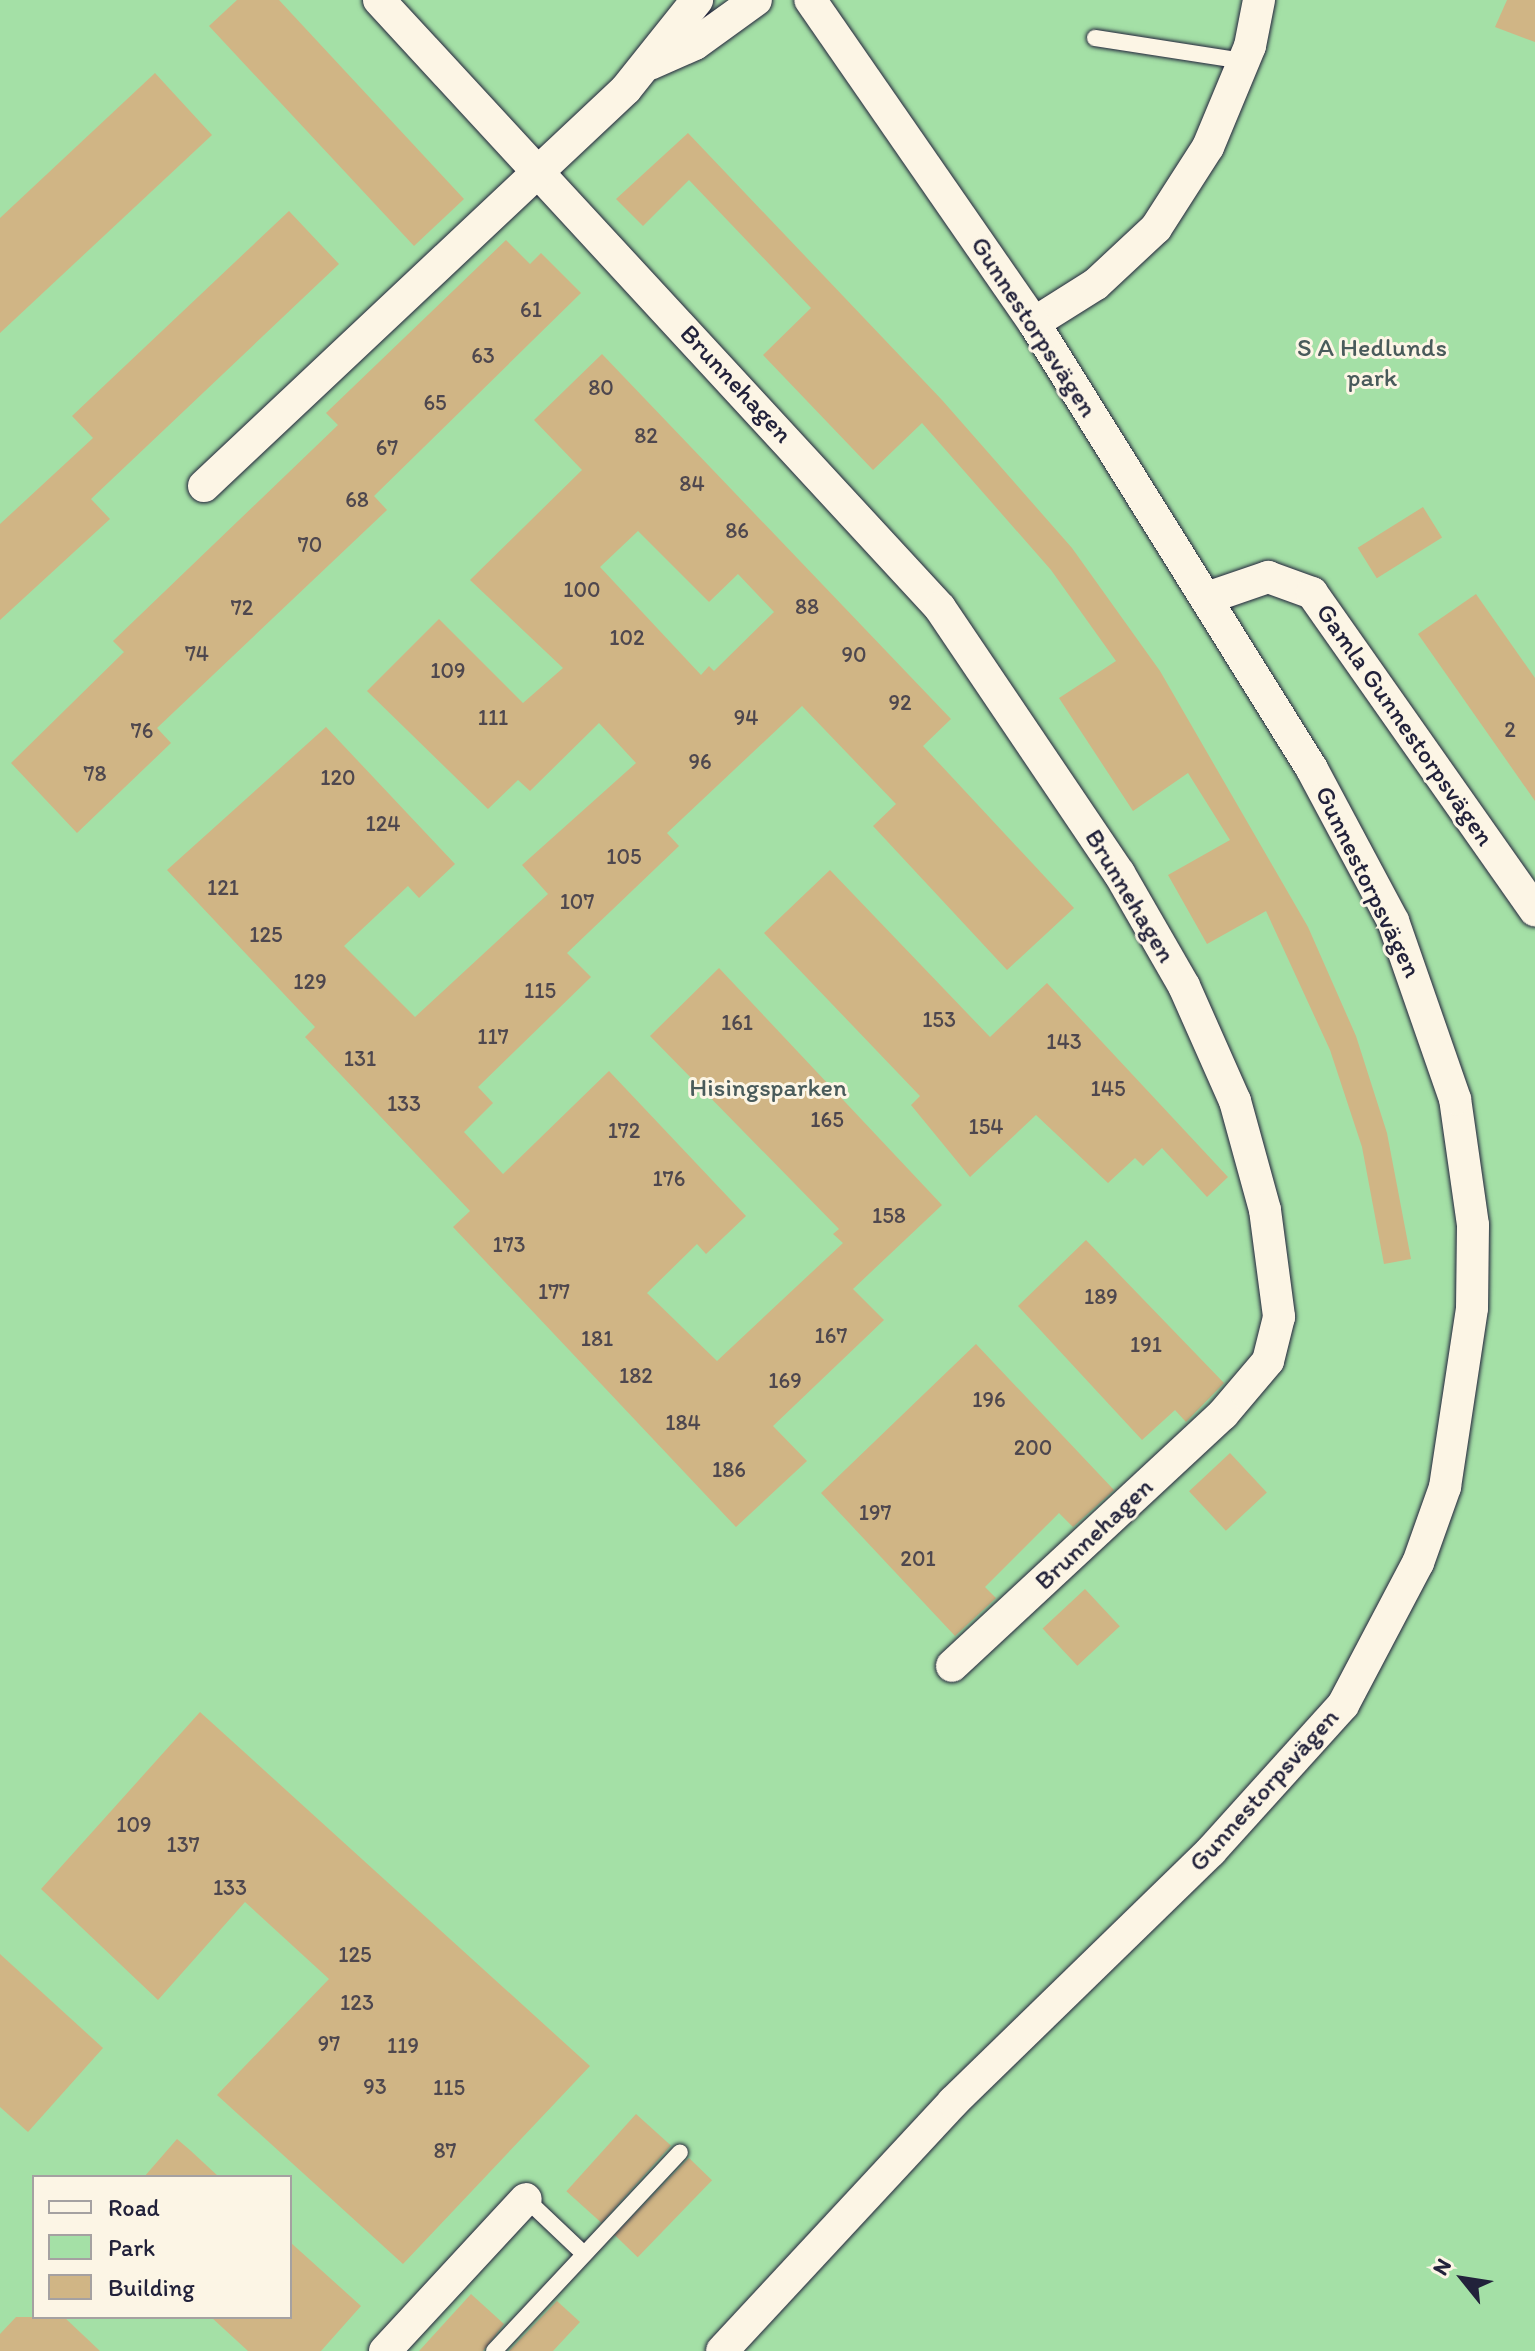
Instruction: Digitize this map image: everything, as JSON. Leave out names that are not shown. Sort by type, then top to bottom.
[{"type":"street","name":"Brunnehagen","points":[[379,0],[940,608],[1119,873],[1184,986],[1239,1115],[1265,1210],[1279,1317],[1268,1361],[1223,1414],[952,1666]]},
{"type":"street","points":[[204,486],[650,64],[697,0]]},
{"type":"street","points":[[650,64],[695,44],[756,0]]},
{"type":"street","name":"Gunnestorpsvägen","points":[[722,2351],[953,2102],[1300,1757],[1343,1705],[1384,1634],[1445,1487],[1472,1308],[1473,1225],[1455,1099],[1393,921],[1312,769],[1034,323],[810,0]]},
{"type":"street","points":[[1034,323],[1096,284],[1156,228],[1208,147],[1244,61],[1259,0]]},
{"type":"street","name":"Gamla Gunnestorpsvägen","points":[[1207,598],[1268,577],[1312,593],[1535,910]]},
{"type":"street","points":[[385,2351],[526,2199]]},
{"type":"lane","points":[[1095,38],[1244,61]]},
{"type":"lane","points":[[494,2351],[680,2152]]},
{"type":"lane","points":[[526,2199],[584,2254]]},
{"type":"green space","name":"Hisingsparken","points":[[0,0],[1535,0],[1535,2351],[0,2351]]},
{"type":"building","points":[[237,0],[279,0],[464,199],[414,246],[209,26]]},
{"type":"building","points":[[1507,0],[1535,0],[1535,42],[1495,27]]},
{"type":"building","points":[[155,73],[212,135],[0,333],[0,218]]},
{"type":"building","points":[[688,133],[942,400],[1072,548],[1160,671],[1308,927],[1356,1036],[1387,1133],[1411,1259],[1384,1264],[1362,1147],[1330,1050],[1266,911],[1207,944],[1168,875],[1230,840],[1188,773],[1133,811],[1059,698],[1116,661],[1051,570],[922,423],[873,470],[763,355],[811,308],[689,180],[643,226],[616,199]]},
{"type":"building","points":[[289,211],[339,264],[91,499],[110,519],[0,620],[0,524],[93,438],[72,416]]},
{"type":"building","points":[[506,240],[530,264],[541,253],[581,293],[374,496],[387,510],[157,728],[171,743],[77,833],[11,763],[124,652],[113,641],[338,425],[326,413]]},
{"type":"building","points":[[602,354],[951,719],[923,746],[1074,908],[1007,970],[873,826],[896,804],[802,706],[667,833],[679,846],[567,953],[591,977],[478,1087],[493,1103],[464,1132],[503,1174],[609,1071],[746,1216],[706,1254],[697,1244],[647,1293],[717,1361],[843,1243],[833,1234],[839,1229],[650,1036],[719,968],[942,1205],[853,1289],[884,1320],[773,1426],[807,1461],[736,1527],[453,1227],[470,1211],[305,1037],[315,1027],[167,870],[326,727],[455,864],[419,898],[408,886],[344,946],[415,1017],[548,894],[522,865],[636,763],[599,723],[530,791],[518,780],[488,809],[367,691],[439,619],[523,703],[563,668],[470,580],[582,470],[534,420]],"holes":[[[638,531],[709,602],[738,574],[774,612],[714,671],[709,666],[701,675],[600,567]]]},
{"type":"building","points":[[1423,507],[1442,538],[1377,578],[1358,548]]},
{"type":"building","points":[[1476,594],[1535,678],[1535,801],[1418,634]]},
{"type":"building","points":[[830,870],[990,1037],[1047,983],[1228,1177],[1207,1197],[1162,1148],[1143,1166],[1135,1158],[1108,1183],[1036,1115],[970,1177],[911,1105],[920,1096],[764,933]]},
{"type":"building","points":[[1086,1240],[1224,1383],[1186,1422],[1175,1410],[1142,1440],[1018,1306]]},
{"type":"building","points":[[976,1344],[1114,1490],[1073,1527],[1059,1513],[985,1587],[996,1598],[955,1636],[821,1493]]},
{"type":"building","points":[[1230,1453],[1267,1492],[1226,1531],[1189,1491]]},
{"type":"building","points":[[1085,1589],[1120,1626],[1077,1666],[1043,1629]]},
{"type":"building","points":[[200,1712],[590,2066],[403,2264],[217,2095],[329,1979],[245,1902],[158,2000],[41,1889]]},
{"type":"building","points":[[0,1954],[103,2048],[28,2132],[0,2107]]},
{"type":"building","points":[[636,2114],[671,2145],[601,2223],[566,2191]]},
{"type":"building","points":[[177,2139],[217,2175],[146,2175]]},
{"type":"building","points":[[689,2158],[712,2180],[638,2257],[615,2235]]},
{"type":"building","points":[[292,2244],[361,2306],[321,2351],[248,2351],[213,2319],[292,2319]]},
{"type":"building","points":[[471,2294],[504,2324],[483,2351],[419,2351]]},
{"type":"building","points":[[557,2301],[580,2322],[553,2351],[509,2351]]},
{"type":"building","points":[[16,2317],[66,2319],[100,2351],[0,2351],[0,2334]]},
{"type":"park label","name":"S A Hedlunds park","points":[[1372,363]]}]
